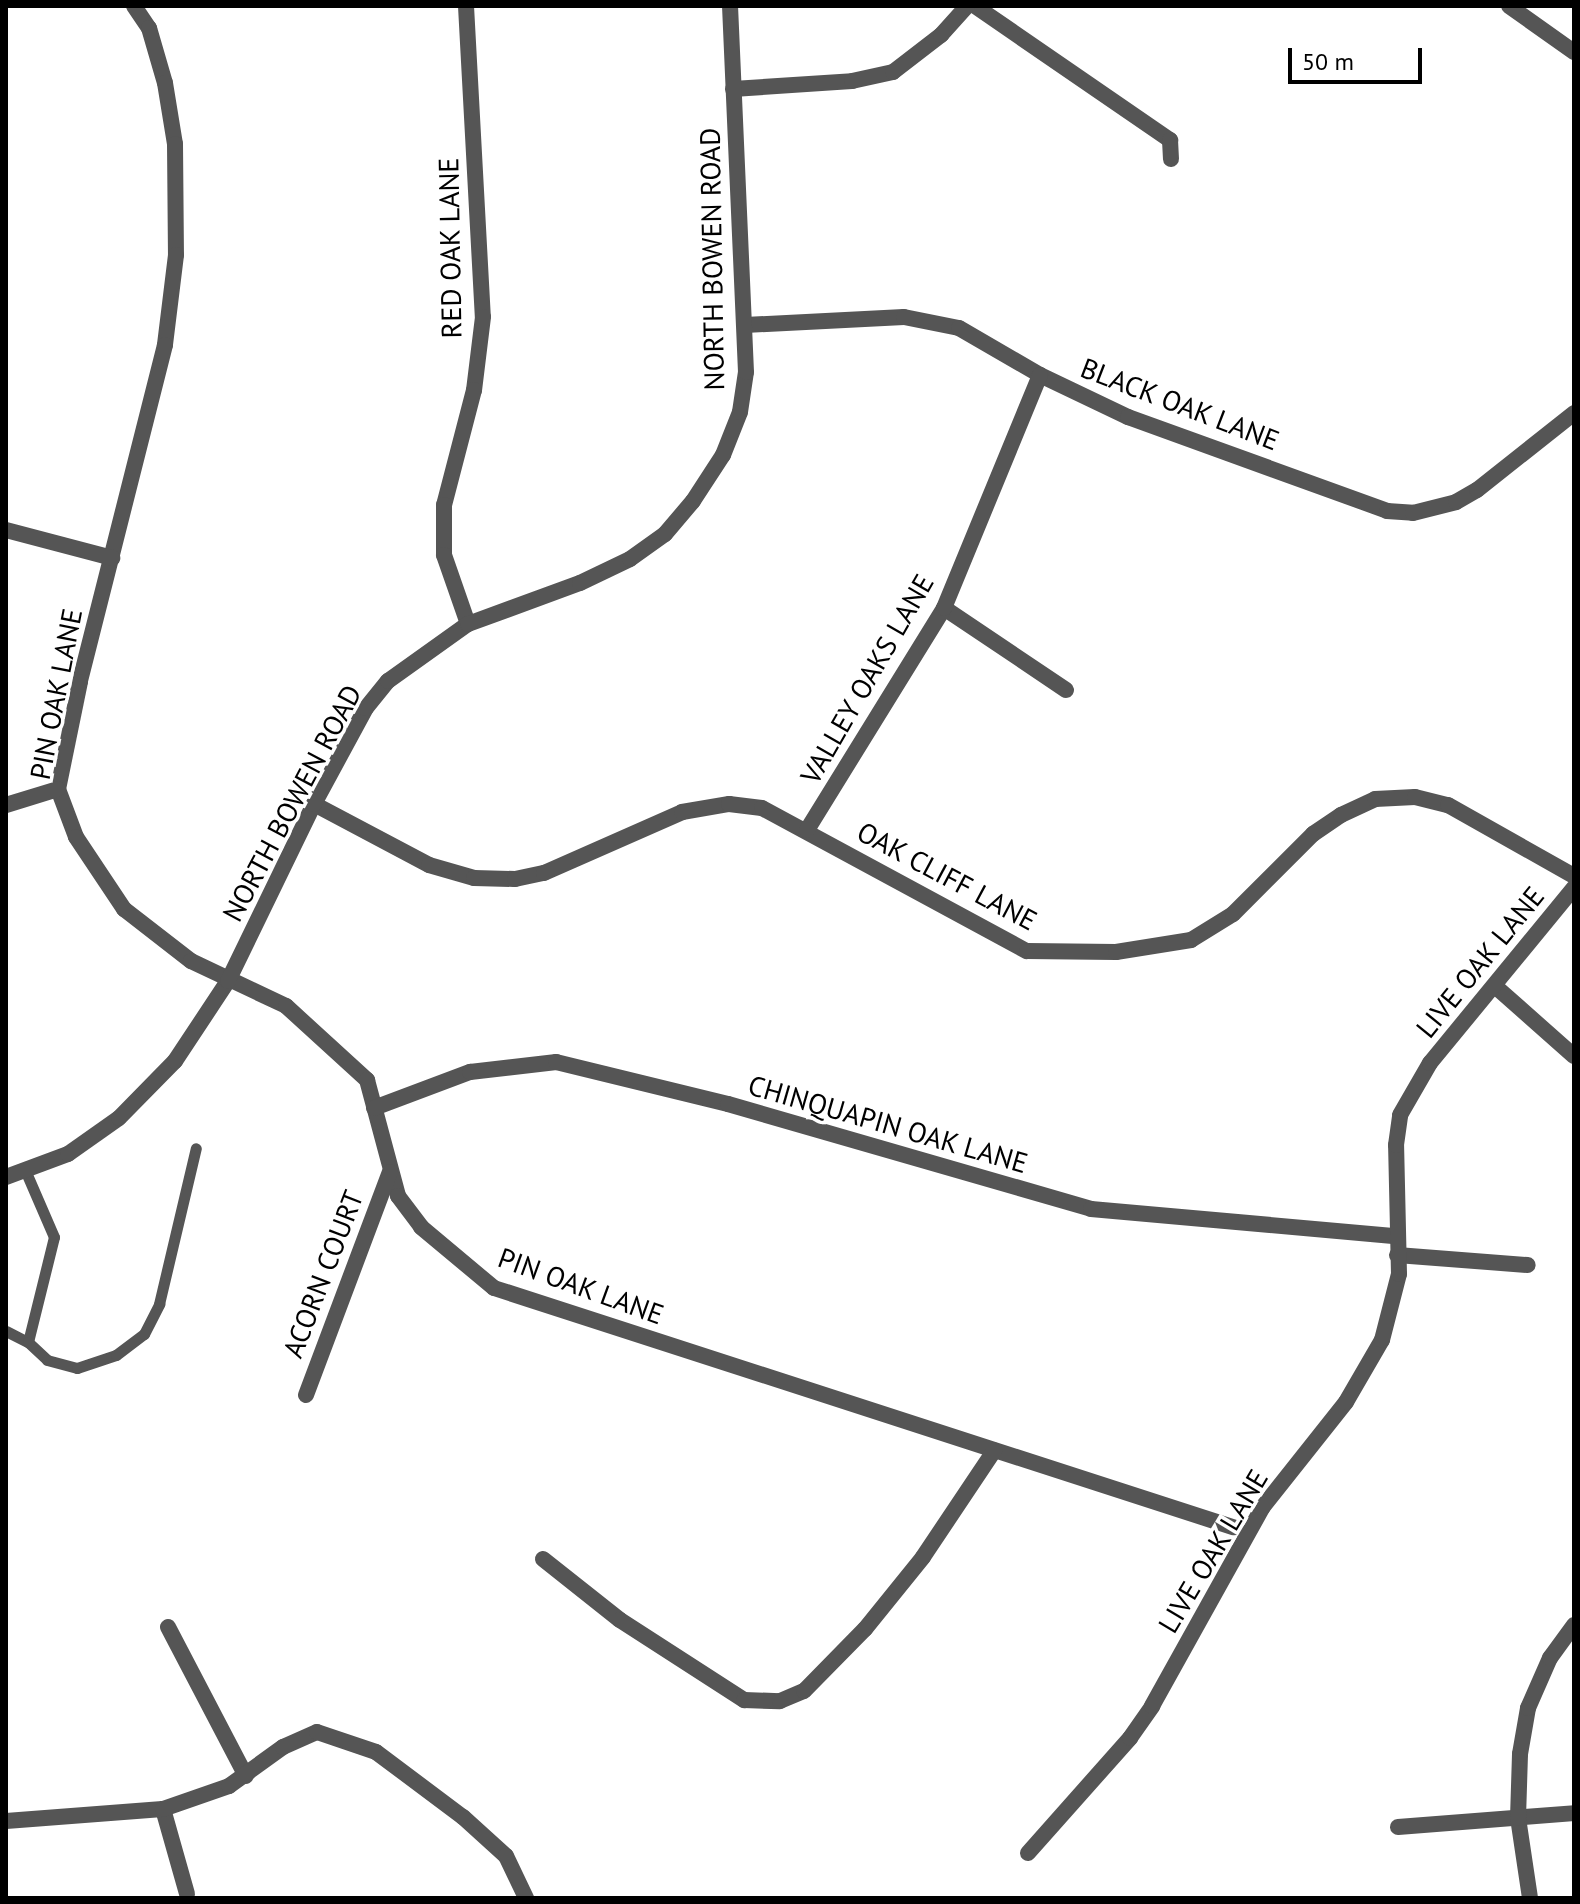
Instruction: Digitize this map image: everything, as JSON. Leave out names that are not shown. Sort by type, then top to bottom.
[{"type":"street","name":"PIN OAK LANE","points":[[134,6],[149,28],[165,83],[175,144],[176,255],[165,345],[58,789],[76,837],[124,909],[191,961],[286,1006],[367,1080],[398,1196],[421,1227],[494,1288],[1248,1532]]},
{"type":"street","name":"RED OAK LANE","points":[[466,6],[483,317],[474,390],[444,517],[444,555],[468,624]]},
{"type":"street","name":"NORTH BOWEN ROAD","points":[[6,1177],[68,1154],[119,1118],[175,1061],[228,981],[314,804],[366,708],[388,681],[468,624],[580,583],[630,559],[665,534],[693,501],[723,455],[740,412],[746,372],[730,6]]},
{"type":"street","points":[[733,89],[852,81],[893,72],[941,35],[967,6]]},
{"type":"street","points":[[975,6],[1170,140],[1171,159]]},
{"type":"street","points":[[1509,6],[1574,52]]},
{"type":"street","name":"BLACK OAK LANE","points":[[745,325],[904,317],[959,328],[1040,375],[1128,417],[1387,511],[1413,513],[1456,502],[1477,490],[1574,413]]},
{"type":"street","name":"VALLEY OAKS LANE","points":[[807,830],[944,608],[1040,375]]},
{"type":"street","points":[[6,530],[112,558]]},
{"type":"street","points":[[944,608],[1066,690]]},
{"type":"street","points":[[6,805],[58,789]]},
{"type":"street","name":"OAK CLIFF LANE","points":[[314,804],[429,865],[474,878],[515,879],[544,873],[682,812],[729,804],[762,808],[1027,951],[1116,952],[1191,940],[1233,914],[1313,834],[1341,815],[1375,799],[1415,797],[1448,805],[1574,876]]},
{"type":"street","name":"LIVE OAK LANE","points":[[1028,1853],[1130,1738],[1152,1706],[1262,1508],[1346,1402],[1382,1340],[1399,1274],[1396,1145],[1400,1115],[1430,1063],[1496,987],[1574,888]]},
{"type":"street","points":[[1496,987],[1574,1056]]},
{"type":"street","name":"CHINQUAPIN OAK LANE","points":[[374,1108],[470,1072],[556,1062],[728,1104],[1091,1209],[1396,1236]]},
{"type":"street","name":"ACORN COURT","points":[[306,1395],[390,1172]]},
{"type":"street","points":[[1397,1255],[1528,1265]]},
{"type":"street","points":[[543,1559],[620,1620],[744,1700],[780,1701],[804,1691],[865,1629],[923,1557],[994,1451]]},
{"type":"street","points":[[1530,1898],[1518,1818],[1520,1754],[1528,1708],[1550,1658],[1574,1625]]},
{"type":"street","points":[[168,1627],[246,1776]]},
{"type":"street","points":[[6,1821],[163,1809],[246,1776],[283,1747],[317,1732],[376,1752],[463,1817],[506,1856],[526,1898]]},
{"type":"street","points":[[163,1809],[187,1894]]},
{"type":"street","points":[[1398,1827],[1574,1813]]},
{"type":"lane","points":[[6,1331],[28,1342],[47,1360],[77,1368],[116,1355],[144,1334],[159,1304],[196,1148]]},
{"type":"lane","points":[[25,1170],[54,1237],[28,1342]]}]
